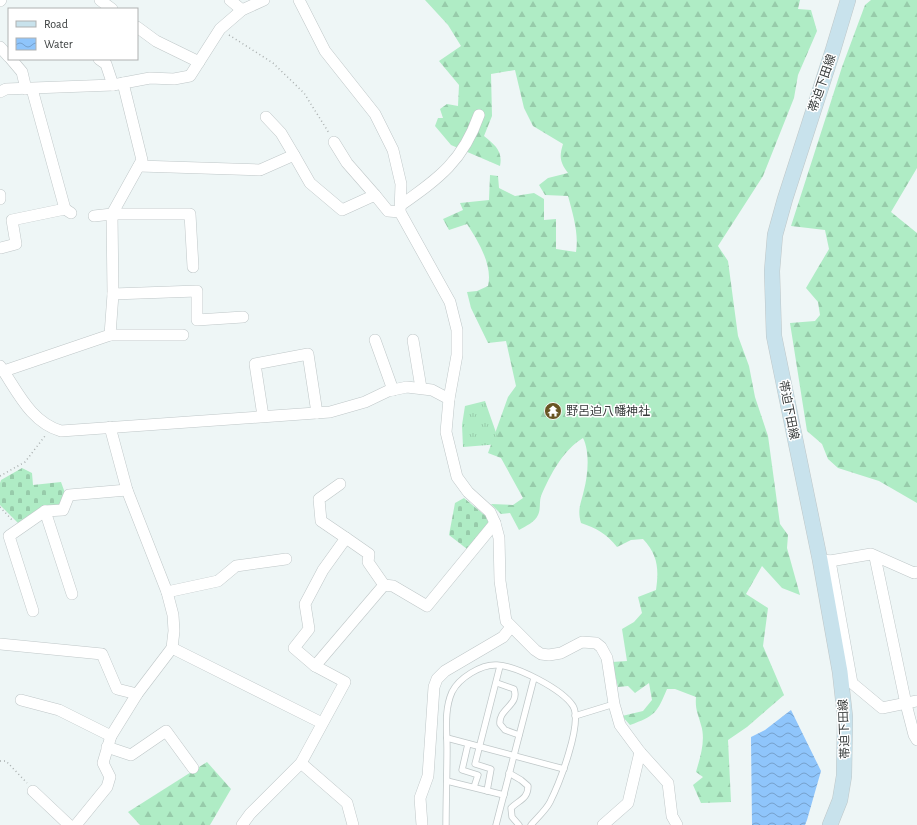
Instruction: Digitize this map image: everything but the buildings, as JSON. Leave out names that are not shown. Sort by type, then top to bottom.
[{"type":"main road","name":"帯迫下田線","points":[[830,825],[840,800],[844,776],[845,717],[825,560],[774,336],[772,271],[776,235],[785,199],[834,50],[848,0]]},
{"type":"street","points":[[100,0],[111,8]]},
{"type":"street","points":[[230,0],[242,10]]},
{"type":"street","points":[[0,92],[6,89],[118,84],[150,78],[174,79],[190,76],[220,29],[242,10],[264,0]]},
{"type":"street","points":[[299,0],[325,51],[375,114],[390,144],[401,184],[400,208],[450,302],[456,330],[457,355],[449,399],[446,432],[457,477],[468,492],[490,512],[495,523],[499,538],[502,605],[506,621],[510,627],[541,654],[549,655],[561,653],[582,642],[596,643],[601,647],[607,658],[614,704],[620,725],[640,752],[668,783],[672,816],[677,825]]},
{"type":"street","points":[[138,28],[156,41],[199,62]]},
{"type":"street","points":[[0,47],[8,56]]},
{"type":"street","points":[[0,248],[16,244],[12,220],[68,211],[29,89],[22,72],[12,60]]},
{"type":"street","points":[[101,60],[106,64],[118,84],[142,160],[112,214],[113,294],[110,335]]},
{"type":"street","points":[[334,142],[346,163],[388,211],[400,208],[448,170],[460,155],[473,133],[479,115]]},
{"type":"street","points":[[266,117],[281,133],[310,183],[342,210],[375,195]]},
{"type":"street","points":[[139,166],[260,170],[294,155]]},
{"type":"street","points":[[94,216],[112,214],[190,214],[193,267]]},
{"type":"street","points":[[113,294],[197,291],[197,320],[243,317]]},
{"type":"street","points":[[183,335],[110,335],[2,368],[33,414],[51,428],[61,431],[330,412],[365,402],[393,390],[407,387],[432,390],[449,399]]},
{"type":"street","points":[[375,340],[393,390]]},
{"type":"street","points":[[413,340],[421,388]]},
{"type":"street","points":[[263,416],[255,364],[308,354],[316,413]]},
{"type":"street","points":[[76,825],[107,787],[110,777],[103,763],[109,742],[137,694],[172,648],[173,615],[167,592],[127,490],[110,427]]},
{"type":"street","points":[[340,484],[319,499],[321,521],[368,554],[368,562],[384,585],[393,586],[427,606],[495,523]]},
{"type":"street","points":[[34,611],[9,536],[45,511],[63,510],[69,495],[127,490]]},
{"type":"street","points":[[45,511],[72,594]]},
{"type":"street","points":[[242,825],[250,814],[301,763],[345,682],[315,666],[294,648],[308,629],[305,604],[322,570],[346,538]]},
{"type":"street","points":[[912,702],[882,708],[852,683],[825,560],[871,554],[914,573],[917,572]]},
{"type":"street","points":[[875,557],[912,702],[914,735],[917,740]]},
{"type":"street","points":[[167,592],[218,581],[236,566],[286,559]]},
{"type":"street","points":[[315,666],[384,585]]},
{"type":"street","points":[[422,825],[420,798],[428,776],[430,729],[434,687],[437,679],[445,671],[503,637],[510,627]]},
{"type":"street","points":[[0,644],[102,654],[117,688],[137,694]]},
{"type":"street","points":[[172,648],[322,723]]},
{"type":"street","points":[[21,700],[59,710],[132,755],[166,731],[193,768]]},
{"type":"street","points":[[604,825],[628,803],[640,752]]},
{"type":"street","points":[[301,763],[347,803],[353,825]]},
{"type":"street","points":[[33,791],[69,825]]},
{"type":"lane","points":[[448,825],[447,707],[458,683],[470,673],[496,665],[534,678],[556,690],[573,707],[575,716],[573,736],[564,769],[550,803],[531,825]]},
{"type":"lane","points":[[487,791],[491,769],[475,764],[500,666]]},
{"type":"lane","points":[[496,825],[534,678]]},
{"type":"lane","points":[[496,683],[504,684],[514,689],[516,694],[514,702],[502,714],[500,724],[504,730],[519,735]]},
{"type":"lane","points":[[575,716],[614,704]]},
{"type":"lane","points":[[447,738],[564,769]]},
{"type":"lane","points":[[468,744],[462,770],[478,775],[474,787]]},
{"type":"lane","points":[[509,773],[528,786],[528,792],[525,798],[511,808],[512,817],[519,825]]},
{"type":"lane","points":[[447,781],[504,795]]},
{"type":"path","points":[[220,29],[273,63],[304,93],[334,142]]},
{"type":"path","points":[[0,476],[25,462],[51,428]]},
{"type":"path","points":[[0,507],[20,528]]},
{"type":"path","points":[[0,761],[6,761],[13,766],[33,791]]},
{"type":"green space","points":[[425,0],[800,0],[798,9],[811,10],[817,31],[798,75],[794,98],[763,176],[718,246],[728,261],[738,336],[749,366],[755,397],[768,436],[780,524],[788,535],[787,548],[800,595],[782,588],[762,566],[746,594],[768,608],[763,646],[784,695],[747,727],[728,740],[731,802],[701,803],[693,785],[703,777],[696,772],[702,749],[703,737],[696,708],[696,697],[675,689],[667,689],[657,709],[645,719],[630,725],[622,716],[643,711],[652,700],[649,683],[635,693],[628,686],[618,687],[612,662],[627,661],[622,629],[634,622],[642,613],[638,597],[656,590],[657,569],[652,551],[643,539],[631,540],[617,547],[601,532],[581,523],[579,510],[588,464],[587,450],[583,438],[569,449],[558,464],[541,496],[538,515],[530,524],[519,530],[510,513],[501,514],[491,504],[513,505],[523,498],[501,458],[488,453],[508,397],[516,386],[506,341],[488,343],[471,308],[467,292],[477,291],[488,286],[488,270],[484,254],[467,224],[449,230],[443,219],[463,210],[460,203],[489,200],[490,175],[498,176],[499,188],[515,196],[534,193],[544,199],[544,220],[556,219],[556,249],[576,252],[577,238],[574,217],[568,196],[545,195],[539,185],[548,178],[568,173],[563,166],[561,159],[563,144],[533,126],[524,108],[515,70],[491,74],[492,116],[484,136],[495,145],[499,152],[501,161],[500,166],[451,145],[435,126],[438,118],[443,118],[440,109],[447,104],[458,106],[459,85],[439,61],[461,46],[448,25]]},
{"type":"green space","points":[[871,0],[917,0],[917,168],[891,212],[917,233],[917,503],[879,481],[838,468],[828,459],[822,444],[807,431],[790,323],[815,321],[820,315],[818,302],[806,288],[829,249],[825,230],[791,226],[842,67],[865,5]]},
{"type":"green space","points":[[485,401],[500,444],[463,447],[462,425],[465,406]]},
{"type":"green space","points":[[22,468],[32,473],[33,485],[61,482],[65,493],[60,506],[19,524],[0,505],[0,483],[1,480]]},
{"type":"green space","points":[[464,498],[488,518],[489,523],[467,549],[449,535],[455,503]]},
{"type":"green space","points":[[207,762],[231,789],[210,825],[140,825],[128,812]]},
{"type":"water","points":[[791,710],[821,771],[807,820],[805,825],[752,825],[751,737],[765,730]]},
{"type":"place","name":"野呂迫八幡神社","points":[[553,411]]}]
